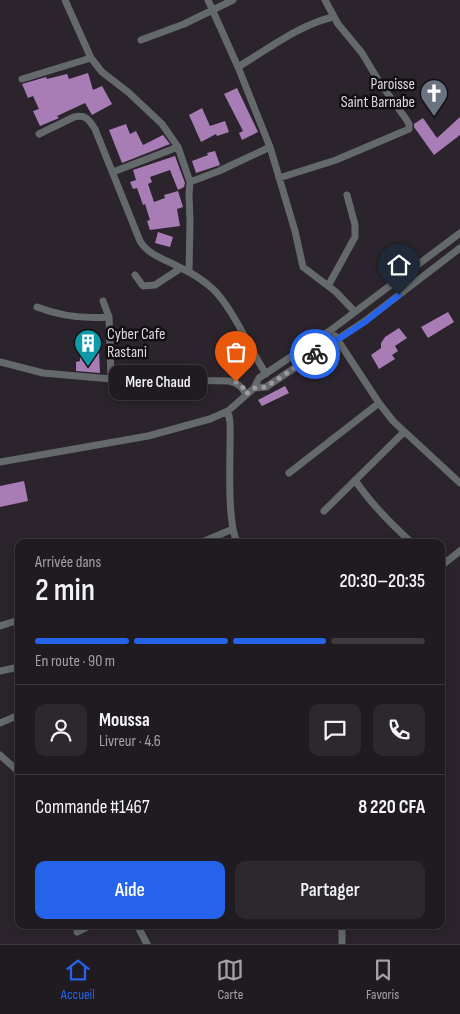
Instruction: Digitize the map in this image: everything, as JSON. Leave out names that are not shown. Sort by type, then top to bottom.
[{"type":"street","points":[[65,0],[91,58],[102,72],[128,92],[162,124],[178,147],[190,182],[189,272]]},
{"type":"street","points":[[208,0],[238,66],[270,147],[303,268],[328,286],[355,312]]},
{"type":"street","points":[[141,40],[184,24],[233,0]]},
{"type":"street","points":[[279,178],[336,160],[409,129],[406,119],[380,83],[362,53],[333,17],[325,0]]},
{"type":"street","points":[[238,66],[300,30],[333,17]]},
{"type":"street","points":[[22,78],[91,58]]},
{"type":"street","points":[[39,134],[74,117],[80,115],[86,117],[95,129],[140,242],[145,249],[189,272],[213,289],[231,314],[252,354],[266,374]]},
{"type":"street","points":[[112,172],[178,147]]},
{"type":"street","points":[[190,182],[219,171],[270,147]]},
{"type":"street","points":[[328,286],[355,238],[356,225],[346,195]]},
{"type":"street","points":[[0,462],[148,436],[210,419],[228,411],[254,388],[259,378],[331,330],[460,233]]},
{"type":"street","points":[[254,388],[266,387],[365,322],[460,248]]},
{"type":"street","points":[[136,275],[143,286],[153,286],[181,268]]},
{"type":"street","points":[[103,302],[109,317],[111,379]]},
{"type":"street","points":[[37,307],[61,314],[97,318],[109,317]]},
{"type":"street","points":[[331,330],[379,403],[404,432],[460,483]]},
{"type":"street","points":[[0,362],[43,373],[111,379],[230,381],[242,386],[246,394]]},
{"type":"street","points":[[289,473],[379,403]]},
{"type":"street","points":[[228,411],[230,422],[233,529],[236,539]]},
{"type":"street","points":[[324,511],[404,432]]},
{"type":"street","points":[[355,480],[371,504],[407,539]]},
{"type":"street","points":[[209,539],[233,529]]},
{"type":"street","points":[[445,563],[460,551]]},
{"type":"street","points":[[0,626],[15,621]]},
{"type":"street","points":[[0,671],[15,668]]},
{"type":"street","points":[[0,723],[15,717]]},
{"type":"street","points":[[0,755],[15,768]]},
{"type":"street","points":[[77,932],[83,929]]},
{"type":"street","points":[[139,929],[147,944]]},
{"type":"street","points":[[342,929],[342,944]]},
{"type":"building","points":[[88,73],[93,90],[102,86],[112,104],[92,115],[85,103],[57,116],[59,118],[40,126],[33,111],[39,109],[33,96],[28,98],[22,84],[46,77],[47,79],[67,74],[69,79]]},
{"type":"building","points":[[237,88],[258,132],[242,140],[239,133],[243,131],[224,94]]},
{"type":"building","points":[[202,108],[210,126],[225,121],[229,132],[217,136],[216,134],[201,142],[189,115]]},
{"type":"building","points":[[460,117],[460,135],[434,155],[414,127],[414,124],[423,118],[437,138]]},
{"type":"building","points":[[126,124],[130,134],[136,131],[143,145],[163,135],[170,144],[122,163],[109,130]]},
{"type":"building","points":[[215,151],[220,165],[196,173],[192,161]]},
{"type":"building","points":[[175,156],[185,183],[184,187],[178,190],[170,170],[150,177],[152,182],[148,184],[154,202],[165,198],[164,195],[178,191],[183,207],[177,209],[180,226],[150,230],[147,221],[150,220],[145,204],[143,205],[137,188],[133,189],[130,182],[136,180],[133,170]]},
{"type":"building","points":[[158,232],[173,237],[170,247],[155,243]]},
{"type":"building","points":[[448,312],[454,322],[428,338],[421,327]]},
{"type":"building","points":[[399,328],[407,338],[395,346],[398,351],[392,355],[395,359],[379,369],[371,355],[381,348],[381,343],[385,337]]},
{"type":"building","name":"Cyber Cafe Rastani","points":[[99,351],[100,373],[76,371],[76,362],[80,361],[80,352]]},
{"type":"building","points":[[247,361],[251,367],[238,371],[239,374],[231,375],[229,367]]},
{"type":"building","points":[[285,386],[289,393],[262,406],[258,400]]},
{"type":"building","points":[[24,481],[28,501],[0,507],[0,486]]},
{"type":"way so far","points":[[236,382],[242,386],[246,394],[254,388],[266,387],[315,354]]},
{"type":"place","name":"Paroisse Saint Barnabe","points":[[434,117]]},
{"type":"place","name":"Cyber Cafe Rastani","points":[[88,367]]},
{"type":"place","name":"Mere Chaud","points":[[236,382]]},
{"type":"route","points":[[315,354],[365,322],[399,295]]}]
